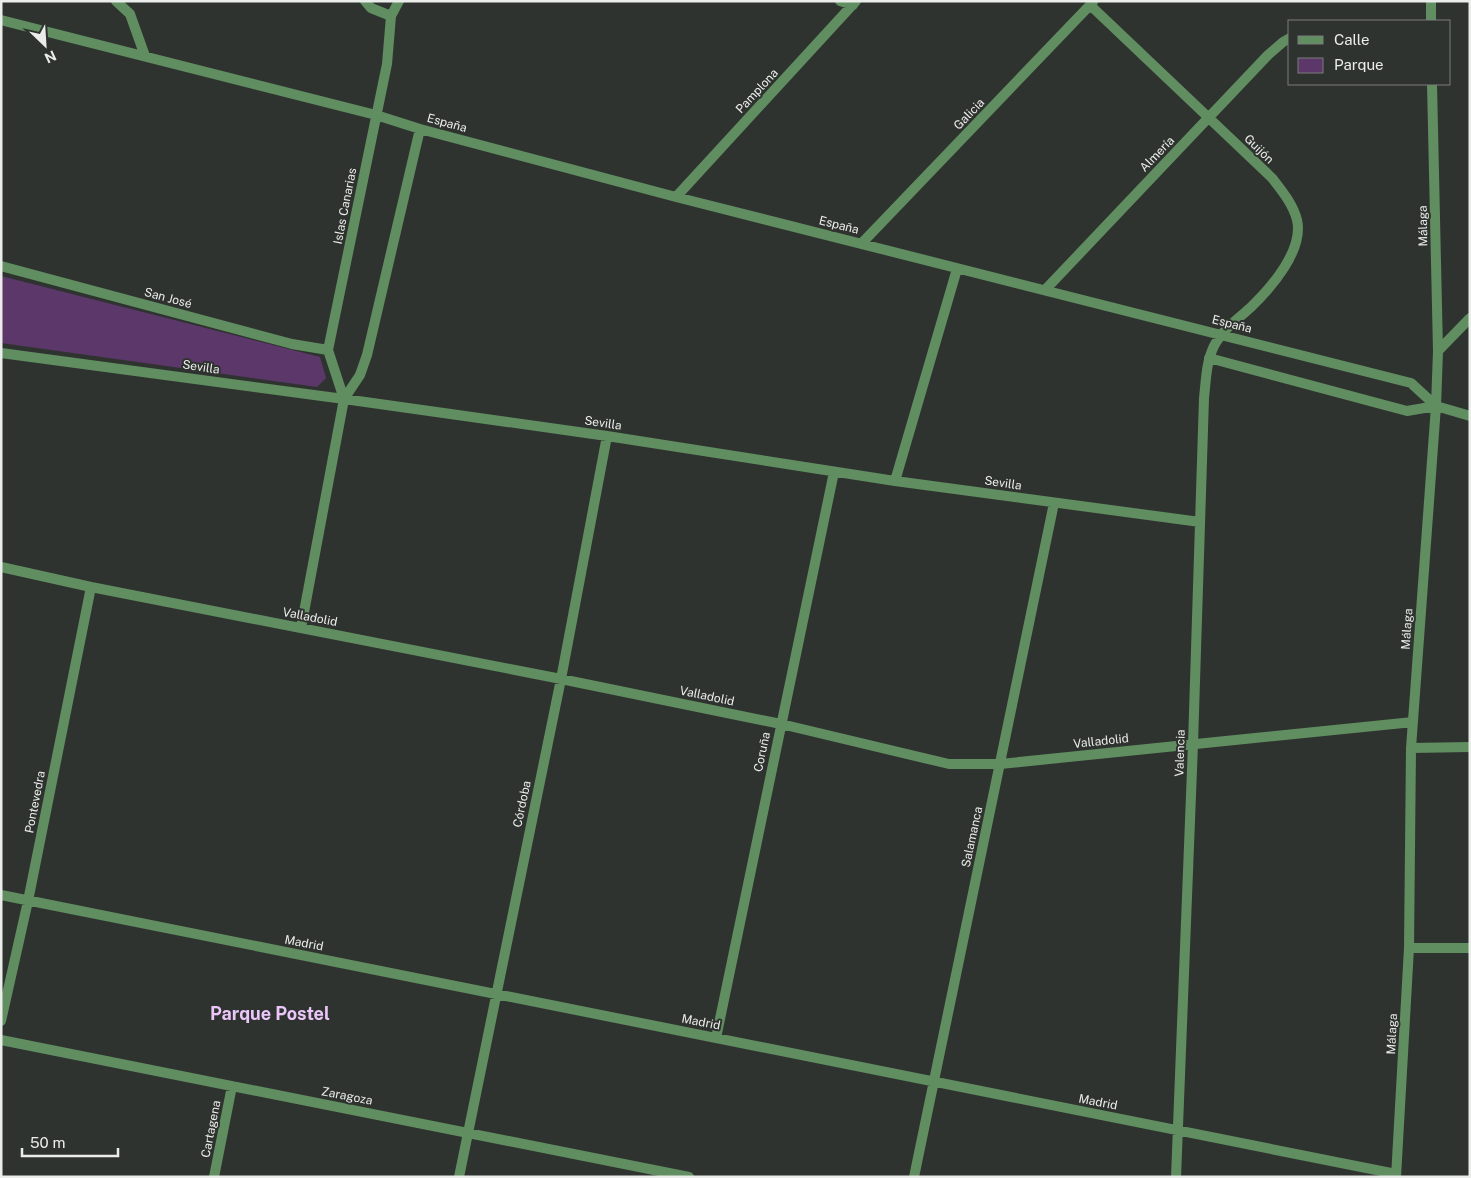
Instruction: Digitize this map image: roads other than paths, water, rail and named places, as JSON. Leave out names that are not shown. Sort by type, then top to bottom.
[{"type":"street","points":[[116,1],[130,14],[145,56]]},
{"type":"street","points":[[365,1],[371,8],[391,16],[399,1]]},
{"type":"street","points":[[840,1],[854,3]]},
{"type":"street","points":[[1431,1],[1431,20]]},
{"type":"street","name":"Pamplona","points":[[676,198],[854,3]]},
{"type":"street","name":"Guijón","points":[[1092,3],[1272,178],[1292,206],[1297,219],[1298,240],[1284,268],[1258,300],[1222,334]]},
{"type":"street","name":"Galicia","points":[[862,243],[1092,3]]},
{"type":"street","name":"Islas Canarias","points":[[344,399],[328,350],[387,64],[391,16]]},
{"type":"street","name":"España","points":[[1,20],[376,116],[676,198],[862,243],[957,269],[1411,383],[1436,406]]},
{"type":"street","name":"Almería","points":[[1045,290],[1268,55],[1288,39]]},
{"type":"street","name":"Málaga","points":[[1396,1175],[1409,948],[1411,748],[1436,406],[1438,351],[1432,85]]},
{"type":"street","name":"Islas Canarias","points":[[301,628],[344,399],[360,375],[367,355],[420,129]]},
{"type":"street","name":"San José","points":[[1,266],[292,344],[328,350]]},
{"type":"street","points":[[895,481],[957,269]]},
{"type":"street","points":[[1438,351],[1470,318]]},
{"type":"street","name":"Valencia","points":[[1176,1177],[1204,398],[1209,358],[1222,334]]},
{"type":"street","name":"Sevilla","points":[[1,353],[607,436],[895,481],[1200,522]]},
{"type":"street","points":[[1209,358],[1407,412],[1436,406],[1470,416]]},
{"type":"street","name":"Córdoba","points":[[459,1177],[561,679],[607,436]]},
{"type":"street","name":"Coruña","points":[[716,1038],[834,472]]},
{"type":"street","name":"Salamanca","points":[[914,1177],[1054,503]]},
{"type":"street","name":"Valladolid","points":[[1,567],[91,587],[781,724],[950,764],[1000,764],[1413,722]]},
{"type":"street","name":"Pontevedra","points":[[1,1020],[28,901],[91,587]]},
{"type":"street","points":[[1411,748],[1470,747]]},
{"type":"street","name":"Madrid","points":[[1,895],[1396,1175]]},
{"type":"street","points":[[1409,948],[1470,948]]},
{"type":"street","name":"Zaragoza","points":[[1,1040],[687,1177]]},
{"type":"street","name":"Cartagena","points":[[214,1177],[232,1086]]},
{"type":"district","name":"Parque Postel","points":[[270,1013]]}]
